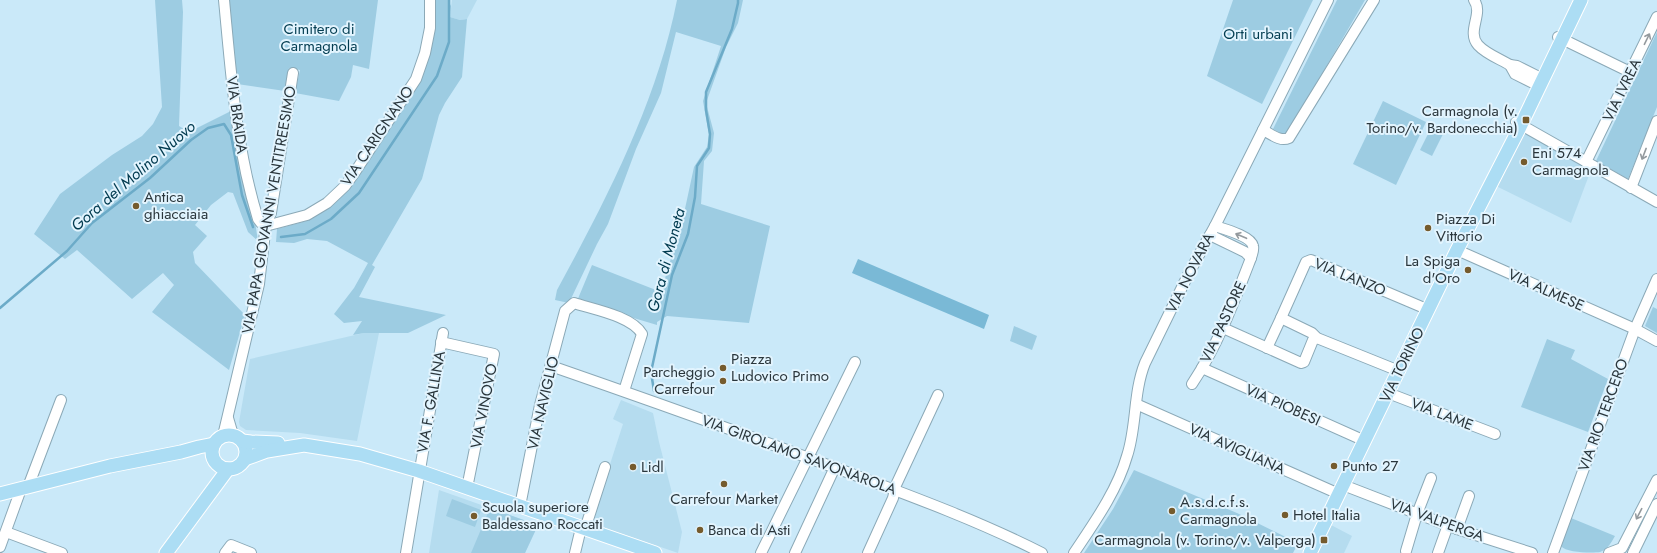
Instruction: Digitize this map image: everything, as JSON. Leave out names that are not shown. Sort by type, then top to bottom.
[{"type":"main road","points":[[1560,38],[1576,0]]},
{"type":"main road","points":[[1560,38],[1582,0]]},
{"type":"main road","name":"VIA TORINO","points":[[1310,553],[1560,38]]},
{"type":"main road","points":[[0,494],[110,466],[199,447],[223,446],[251,442],[288,442],[360,454],[419,471],[655,553]]},
{"type":"main road","points":[[223,446],[219,466],[228,469],[238,467],[245,459],[267,451],[304,445]]},
{"type":"main road","points":[[223,446],[246,449],[245,459]]},
{"type":"main road","points":[[198,508],[208,492],[223,446]]},
{"type":"main road","points":[[166,553],[228,469]]},
{"type":"street","name":"VIA BRAIDA","points":[[224,0],[234,107],[244,160],[258,219],[260,223],[266,224]]},
{"type":"street","name":"VIA CARIGNANO","points":[[266,224],[278,223],[307,215],[327,203],[345,186],[356,172],[416,78],[426,52],[430,28],[430,0]]},
{"type":"street","name":"VIA NOVARA","points":[[1074,553],[1101,512],[1127,457],[1132,435],[1139,379],[1145,363],[1189,273],[1210,236],[1328,0]]},
{"type":"street","points":[[1263,130],[1279,139],[1285,140],[1289,138],[1374,0]]},
{"type":"street","points":[[1474,0],[1478,13],[1473,35],[1474,39],[1482,48],[1510,65],[1517,66],[1539,82]]},
{"type":"street","name":"VIA IVREA","points":[[1586,162],[1657,18]]},
{"type":"street","points":[[1560,38],[1630,72]]},
{"type":"street","name":"VIA PAPA GIOVANNI VENTITREESIMO","points":[[223,446],[230,427],[228,417],[259,284],[266,224],[271,213],[293,73]]},
{"type":"street","points":[[1631,188],[1657,121]]},
{"type":"street","points":[[1519,124],[1657,202]]},
{"type":"street","name":"VIA PASTORE","points":[[1192,384],[1223,328],[1254,248],[1252,243],[1247,238],[1215,226]]},
{"type":"street","points":[[1210,236],[1245,252],[1251,258]]},
{"type":"street","name":"VIA ALMESE","points":[[1457,250],[1635,329],[1657,341]]},
{"type":"street","name":"VIA LANZO","points":[[1267,348],[1306,262],[1311,260],[1428,310]]},
{"type":"street","name":"VIA RIO TERCERO","points":[[1554,553],[1635,329],[1657,279]]},
{"type":"street","name":"VIA NAVIGLIO","points":[[520,506],[540,405],[565,311],[574,303],[612,314],[638,327],[642,334],[624,391]]},
{"type":"street","points":[[1280,318],[1312,333],[1317,338],[1399,371]]},
{"type":"street","points":[[1223,328],[1301,363],[1304,362],[1313,340],[1317,338]]},
{"type":"street","name":"VIA F. GALLINA","points":[[406,553],[442,338]]},
{"type":"street","name":"VIA VINOVO","points":[[442,338],[494,354],[467,488]]},
{"type":"street","points":[[761,553],[855,362]]},
{"type":"street","name":"VIA GIROLAMO SAVONAROLA","points":[[551,366],[624,391],[895,490],[1001,532],[1042,553]]},
{"type":"street","name":"VIA PIOBESI","points":[[1202,368],[1365,441]]},
{"type":"street","name":"VIA LAME","points":[[1388,393],[1495,434]]},
{"type":"street","points":[[868,553],[938,395]]},
{"type":"street","points":[[0,548],[61,400]]},
{"type":"street","name":"VIA AVIGLIANA","points":[[1136,404],[1341,490]]},
{"type":"street","points":[[575,553],[605,467]]},
{"type":"street","points":[[795,553],[835,468]]},
{"type":"street","points":[[1406,551],[1417,514],[1431,478]]},
{"type":"street","points":[[1609,553],[1622,548],[1657,480]]},
{"type":"street","name":"VIA VALPERGA","points":[[1341,490],[1532,553]]},
{"type":"street","points":[[1438,553],[1469,496]]},
{"type":"street","points":[[1634,553],[1657,504]]},
{"type":"street","points":[[6,532],[62,553]]},
{"type":"street","points":[[225,553],[231,545],[251,553]]},
{"type":"shaded area","points":[[452,0],[477,0],[467,19],[460,20],[450,17]]},
{"type":"shaded area","points":[[1522,131],[1591,170],[1571,223],[1496,186]]},
{"type":"shaded area","points":[[858,259],[989,315],[984,329],[852,273]]},
{"type":"shaded area","points":[[364,333],[379,333],[357,441],[300,433],[246,430],[240,426],[239,422],[250,359]]},
{"type":"shaded area","points":[[621,400],[653,413],[682,532],[678,553],[591,523],[623,424],[613,419]]},
{"type":"shaded area","name":"Scuola superiore Baldessano Roccati","points":[[439,490],[538,525],[525,553],[429,553]]},
{"type":"shaded area","points":[[1331,525],[1352,536],[1344,553],[1316,553]]},
{"type":"green space","points":[[155,0],[182,0],[183,12],[179,126],[189,132],[231,111],[255,222],[258,241],[248,232],[233,193],[228,192],[211,205],[195,225],[207,236],[193,252],[195,263],[245,315],[229,370],[152,312],[174,285],[163,273],[132,299],[77,250],[65,259],[34,234],[60,194],[112,155],[142,136],[153,124],[162,107]]},
{"type":"green space","name":"Cimitero di Carmagnola","points":[[229,0],[378,0],[369,69],[353,65],[351,77],[339,101],[295,93],[300,70],[289,68],[285,91],[237,84]]},
{"type":"green space","points":[[434,0],[448,0],[451,6],[450,17],[460,20],[467,19],[462,77],[439,115],[422,179],[372,265],[375,267],[359,297],[446,315],[408,333],[364,333],[353,335],[362,321],[344,323],[334,314],[354,288],[368,263],[327,241],[307,239],[294,243],[276,242],[277,229],[306,221],[337,200],[422,74]]},
{"type":"green space","points":[[677,0],[743,0],[738,23],[726,47],[706,103],[714,133],[712,151],[704,161],[701,204],[770,226],[749,323],[667,316],[657,322],[657,325],[577,301],[592,265],[661,292],[683,218],[694,167],[707,147],[709,135],[703,101],[721,46],[676,32],[661,93],[636,149],[608,224],[569,303],[555,300],[557,290],[594,221],[628,150],[657,76]]},
{"type":"green space","name":"Orti urbani","points":[[1233,0],[1313,0],[1262,104],[1207,76]]},
{"type":"green space","points":[[1337,0],[1365,0],[1286,136],[1273,129]]},
{"type":"green space","points":[[1657,32],[1657,107],[1628,179],[1596,161]]},
{"type":"green space","points":[[1383,101],[1426,122],[1396,185],[1353,164]]},
{"type":"green space","points":[[1432,126],[1444,132],[1432,156],[1420,150]]},
{"type":"green space","points":[[1653,307],[1657,309],[1657,333],[1645,326]]},
{"type":"green space","points":[[1014,326],[1037,336],[1032,350],[1010,341]]},
{"type":"green space","points":[[1547,339],[1575,350],[1571,359],[1608,379],[1588,432],[1521,407]]},
{"type":"green space","name":"A.s.d.c.f.s. Carmagnola","points":[[1134,470],[1237,513],[1298,543],[1293,553],[1084,553],[1113,509]]},
{"type":"green space","points":[[452,499],[481,510],[475,527],[446,516]]},
{"type":"green space","points":[[490,508],[538,525],[525,553],[471,553]]},
{"type":"green space","points":[[1571,518],[1615,536],[1611,543],[1600,552],[1580,552],[1568,550],[1561,546]]},
{"type":"waterway","name":"Gora del Molino Nuovo","points":[[281,237],[305,234],[331,219],[359,193],[437,76],[449,42],[449,0]]},
{"type":"waterway","name":"Gora di Moneta","points":[[654,391],[651,372],[672,275],[688,234],[695,197],[697,166],[709,148],[710,134],[706,110],[706,92],[732,29],[738,0]]},
{"type":"waterway","name":"Gora del Molino Nuovo","points":[[0,308],[67,251],[92,223],[150,178],[191,140],[208,128],[224,124],[231,135],[242,195],[253,227]]},
{"type":"place","name":"Carmagnola (v. Torino/v. Bardonecchia)","points":[[1526,120]]},
{"type":"place","name":"Eni 574 Carmagnola","points":[[1524,162]]},
{"type":"place","name":"Antica ghiacciaia","points":[[136,206]]},
{"type":"place","name":"Piazza Di Vittorio","points":[[1428,228]]},
{"type":"place","name":"La Spiga d'Oro","points":[[1468,270]]},
{"type":"place","name":"Piazza Ludovico Primo","points":[[723,368]]},
{"type":"place","name":"Parcheggio Carrefour","points":[[723,381]]},
{"type":"place","name":"Punto 27","points":[[1334,466]]},
{"type":"place","name":"Lidl","points":[[633,467]]},
{"type":"place","name":"Carrefour Market","points":[[724,484]]},
{"type":"place","name":"A.s.d.c.f.s. Carmagnola","points":[[1172,511]]},
{"type":"place","name":"Hotel Italia","points":[[1285,515]]},
{"type":"place","name":"Scuola superiore Baldessano Roccati","points":[[474,516]]},
{"type":"place","name":"Banca di Asti","points":[[700,530]]},
{"type":"place","name":"Carmagnola (v. Torino/v. Valperga)","points":[[1324,540]]}]
